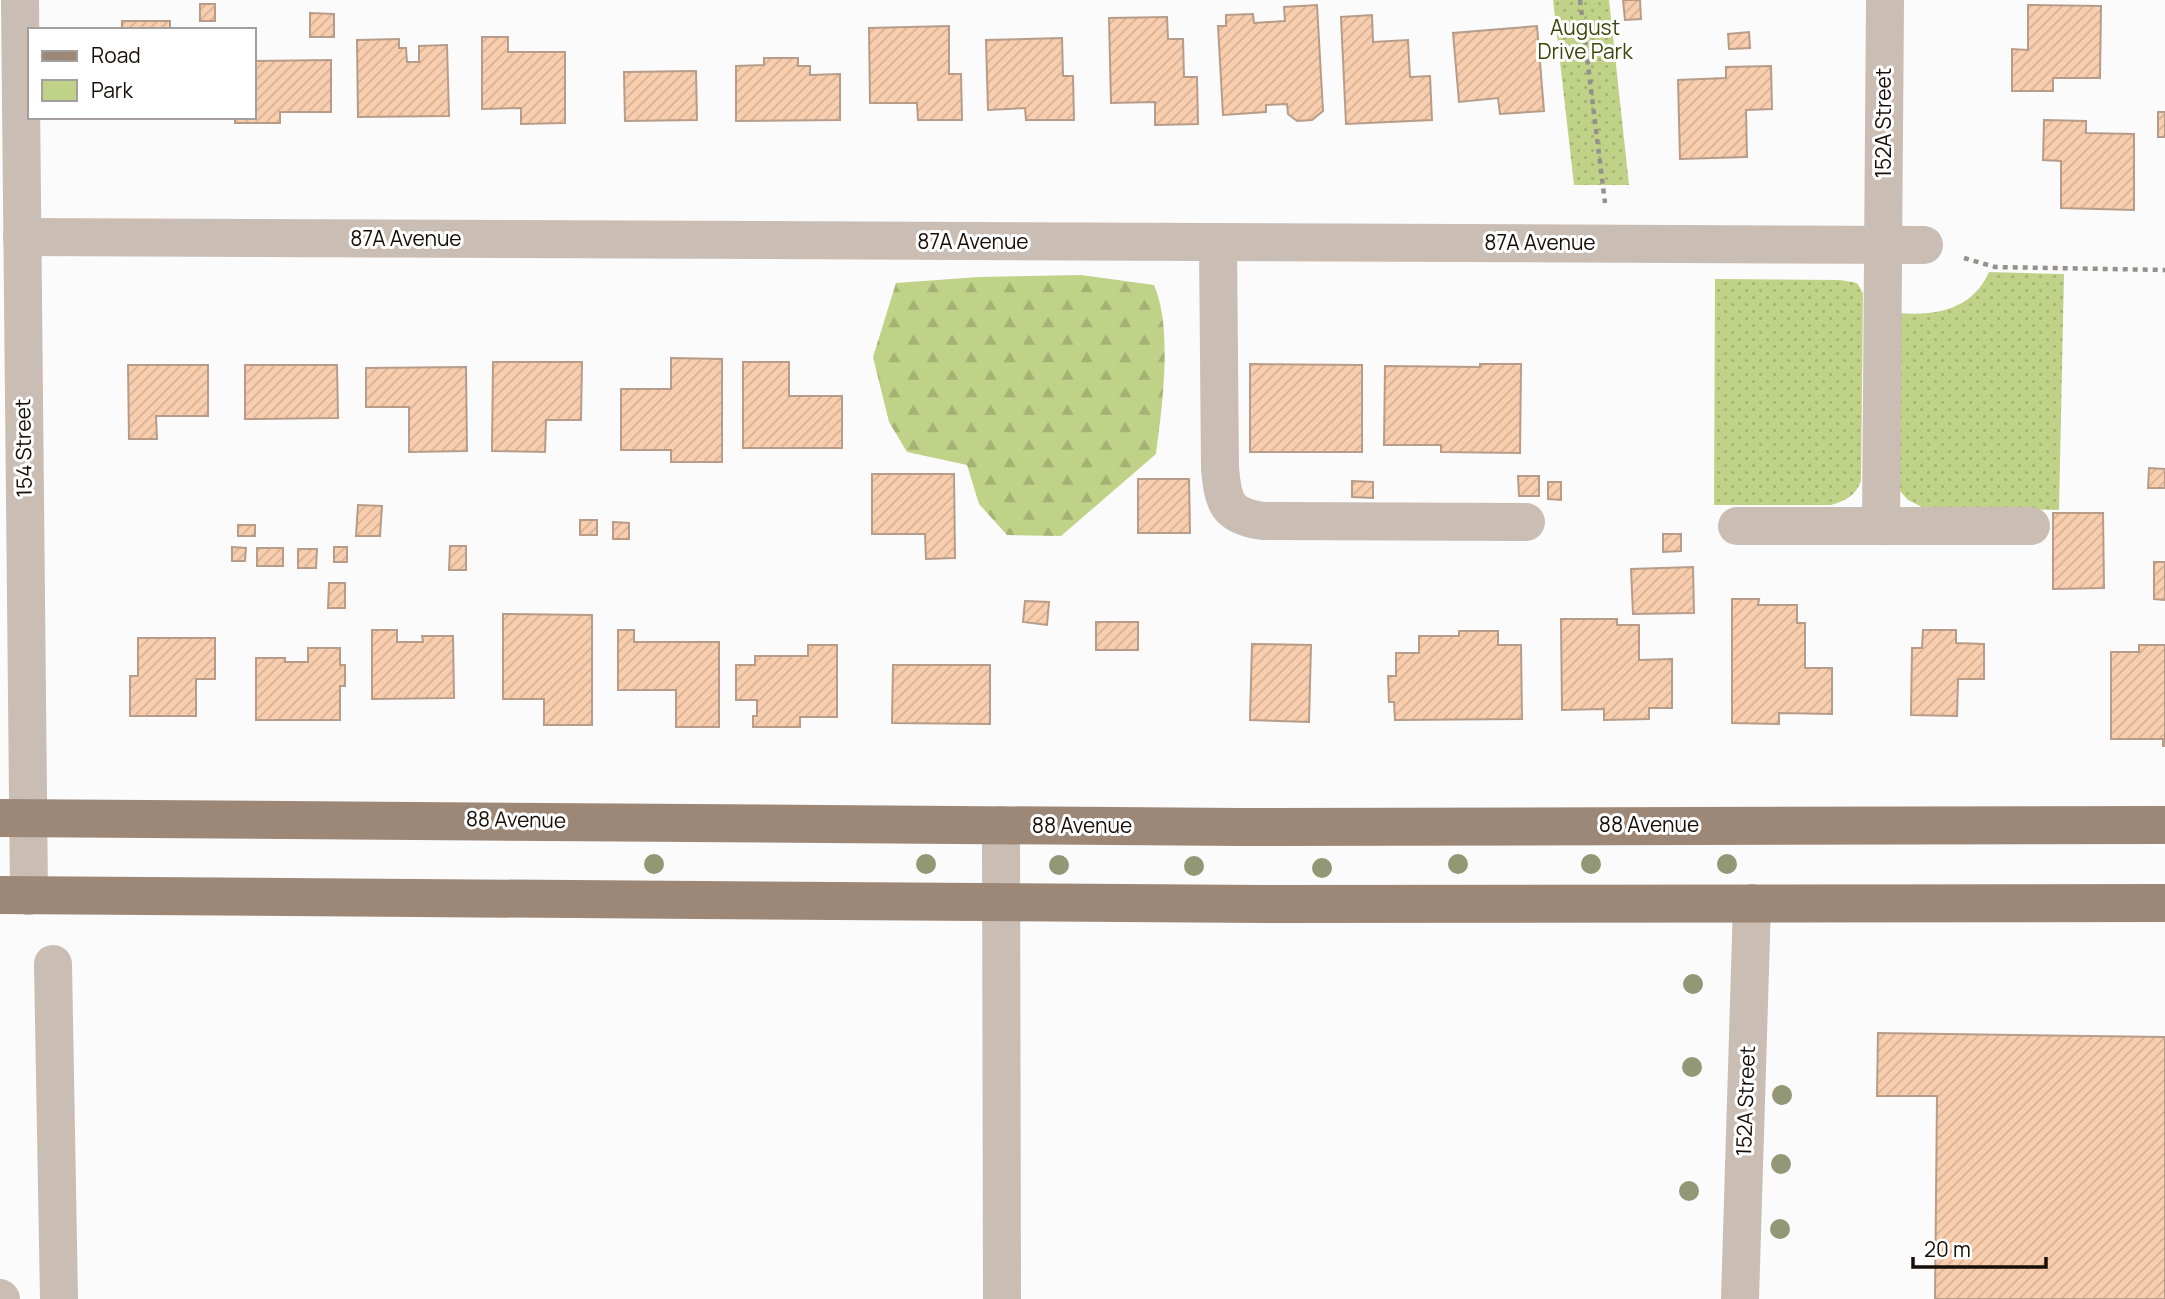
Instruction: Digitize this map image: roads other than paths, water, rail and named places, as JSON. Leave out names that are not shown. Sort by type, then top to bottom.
[{"type":"main road","name":"88 Avenue","points":[[14,818],[1001,825],[2165,825]]},
{"type":"main road","points":[[14,895],[1002,902],[2165,903]]},
{"type":"street","name":"154 Street","points":[[14,895],[22,237],[20,0]]},
{"type":"street","name":"152A Street","points":[[1881,526],[1885,0]]},
{"type":"street","name":"87A Avenue","points":[[22,237],[1924,246]]},
{"type":"street","points":[[1218,243],[1220,468],[1224,500],[1233,513],[1247,519],[1263,521],[1526,522]]},
{"type":"street","points":[[1737,526],[2031,526]]},
{"type":"street","points":[[1001,825],[1002,1299]]},
{"type":"street","name":"152A Street","points":[[1740,1299],[1752,903]]},
{"type":"street","points":[[53,964],[59,1299]]},
{"type":"park label","name":"August Drive Park","points":[[1585,40]]}]
